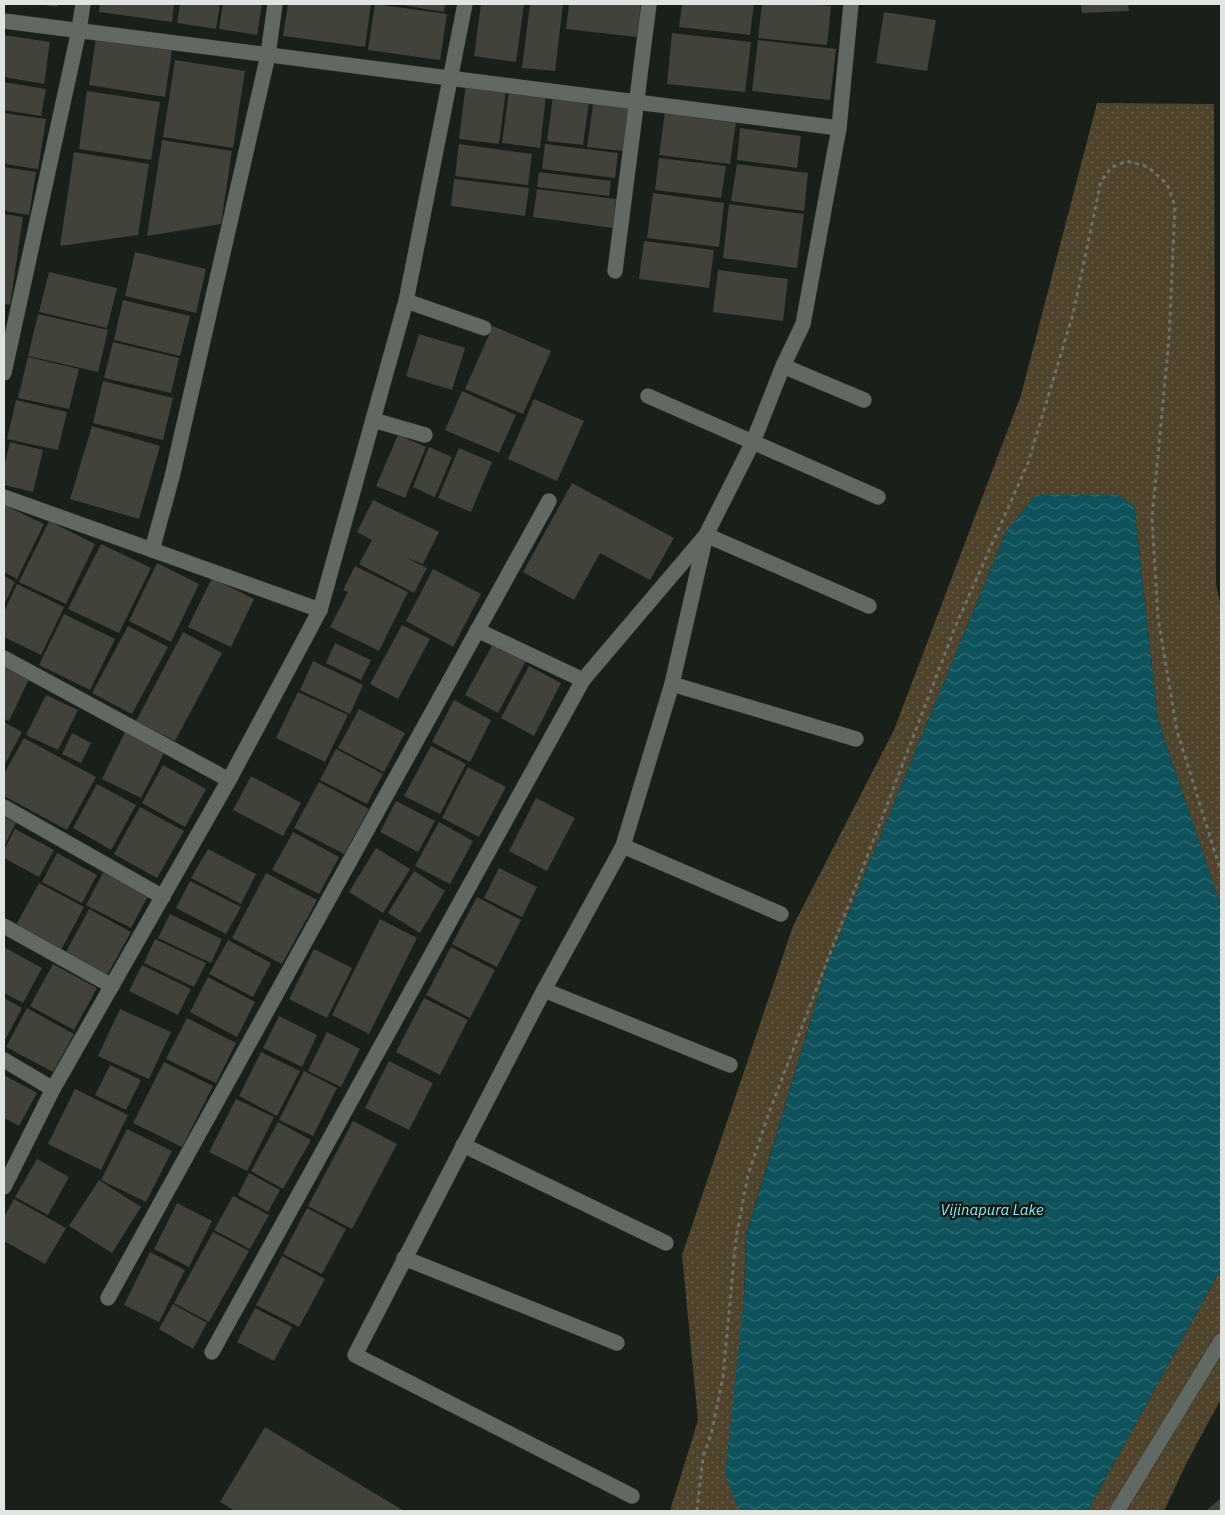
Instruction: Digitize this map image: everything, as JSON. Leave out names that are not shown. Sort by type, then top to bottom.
[{"type":"street","points":[[4,373],[79,30],[83,4]]},
{"type":"street","points":[[152,550],[172,477],[268,55],[275,4]]},
{"type":"street","points":[[6,1178],[54,1089],[229,780],[320,610],[406,301],[465,4]]},
{"type":"street","points":[[615,271],[649,4]]},
{"type":"street","points":[[212,1352],[584,680],[706,535],[753,442],[783,366],[803,324],[839,128],[852,4]]},
{"type":"street","points":[[4,21],[839,128]]},
{"type":"street","points":[[406,301],[484,328]]},
{"type":"street","points":[[783,366],[864,400]]},
{"type":"street","points":[[648,396],[878,497]]},
{"type":"street","points":[[373,420],[425,436]]},
{"type":"street","points":[[4,497],[320,610]]},
{"type":"street","points":[[108,1298],[549,501]]},
{"type":"street","points":[[706,535],[869,606]]},
{"type":"street","points":[[632,1496],[355,1355],[544,990],[623,846],[672,684],[706,535]]},
{"type":"street","points":[[477,630],[584,680]]},
{"type":"street","points":[[4,658],[229,780]]},
{"type":"street","points":[[672,684],[856,739]]},
{"type":"street","points":[[4,807],[163,896]]},
{"type":"street","points":[[623,846],[780,914]]},
{"type":"street","points":[[4,926],[112,986]]},
{"type":"street","points":[[544,990],[730,1065]]},
{"type":"street","points":[[4,1060],[54,1089]]},
{"type":"street","points":[[463,1146],[666,1243]]},
{"type":"street","points":[[404,1258],[617,1343]]},
{"type":"street","points":[[1117,1511],[1221,1341]]},
{"type":"path","points":[[697,1511],[703,1457],[711,1435],[722,1377],[736,1238],[748,1175],[770,1110],[956,625],[1028,463],[1073,314],[1101,181],[1112,167],[1127,162],[1148,167],[1155,173],[1167,184],[1175,206],[1169,338],[1152,518],[1158,618],[1177,731],[1221,872]]},
{"type":"shaded area","points":[[1097,103],[1214,104],[1216,585],[1221,607],[1221,907],[1158,720],[1134,505],[1036,495],[1006,532],[828,963],[746,1235],[737,1506],[742,1511],[670,1511],[698,1420],[682,1255],[793,926],[894,730],[1021,395]]},
{"type":"shaded area","points":[[1221,1269],[1221,1399],[1187,1462],[1164,1511],[1088,1511]]},
{"type":"water","name":"Vijinapura Lake","points":[[1036,495],[1117,495],[1134,505],[1158,720],[1221,907],[1221,1269],[1088,1511],[742,1511],[737,1506],[725,1475],[744,1298],[746,1236],[828,963],[1006,532]]},
{"type":"building","points":[[39,4],[58,4],[57,7]]},
{"type":"building","points":[[100,4],[174,4],[172,22],[99,12]]},
{"type":"building","points":[[180,4],[220,4],[216,29],[177,23]]},
{"type":"building","points":[[223,4],[262,4],[257,35],[219,29]]},
{"type":"building","points":[[288,4],[371,4],[365,47],[283,36]]},
{"type":"building","points":[[375,4],[447,14],[440,60],[368,50]]},
{"type":"building","points":[[396,4],[445,4],[444,12]]},
{"type":"building","points":[[481,4],[524,4],[516,62],[474,56]]},
{"type":"building","points":[[530,4],[563,4],[555,71],[522,68]]},
{"type":"building","points":[[569,4],[641,4],[637,37],[566,29]]},
{"type":"building","points":[[682,4],[754,4],[750,35],[679,27]]},
{"type":"building","points":[[762,4],[831,6],[827,45],[758,38]]},
{"type":"building","points":[[1081,4],[1128,4],[1129,11],[1082,13]]},
{"type":"building","points":[[884,12],[936,20],[927,71],[876,63]]},
{"type":"building","points":[[672,33],[751,42],[745,92],[667,84]]},
{"type":"building","points":[[4,35],[50,42],[44,84],[4,77]]},
{"type":"building","points":[[96,38],[172,50],[165,97],[89,85]]},
{"type":"building","points":[[758,40],[836,49],[830,100],[752,91]]},
{"type":"building","points":[[175,60],[245,71],[233,148],[163,137]]},
{"type":"building","points":[[4,82],[46,89],[41,116],[4,110]]},
{"type":"building","points":[[466,84],[506,90],[499,144],[459,139]]},
{"type":"building","points":[[87,91],[160,102],[151,160],[79,149]]},
{"type":"building","points":[[509,91],[546,96],[540,148],[502,143]]},
{"type":"building","points":[[553,96],[589,101],[583,145],[547,141]]},
{"type":"building","points":[[593,104],[629,108],[623,151],[587,147]]},
{"type":"building","points":[[665,112],[736,122],[730,164],[659,155]]},
{"type":"building","points":[[4,113],[46,119],[38,169],[4,164]]},
{"type":"building","points":[[740,128],[801,136],[797,168],[737,160]]},
{"type":"building","points":[[162,140],[232,151],[221,224],[147,236]]},
{"type":"building","points":[[459,144],[532,154],[528,185],[455,176]]},
{"type":"building","points":[[545,144],[618,153],[615,178],[542,169]]},
{"type":"building","points":[[74,152],[149,164],[138,235],[60,246]]},
{"type":"building","points":[[659,158],[726,166],[721,198],[655,190]]},
{"type":"building","points":[[737,164],[808,173],[804,211],[731,201]]},
{"type":"building","points":[[4,167],[36,172],[29,215],[4,211]]},
{"type":"building","points":[[539,172],[611,181],[609,196],[537,187]]},
{"type":"building","points":[[454,179],[529,188],[525,216],[451,206]]},
{"type":"building","points":[[537,189],[616,199],[613,228],[533,217]]},
{"type":"building","points":[[653,193],[724,203],[719,247],[647,238]]},
{"type":"building","points":[[729,204],[804,214],[797,268],[723,258]]},
{"type":"building","points":[[4,214],[23,217],[10,305],[4,304]]},
{"type":"building","points":[[644,241],[714,250],[709,288],[639,279]]},
{"type":"building","points":[[135,252],[206,269],[196,313],[125,296]]},
{"type":"building","points":[[718,270],[788,279],[783,321],[713,312]]},
{"type":"building","points":[[49,272],[117,288],[107,328],[39,312]]},
{"type":"building","points":[[123,300],[190,316],[180,356],[114,340]]},
{"type":"building","points":[[38,314],[108,330],[98,372],[28,356]]},
{"type":"building","points":[[493,326],[551,351],[523,414],[465,389]]},
{"type":"building","points":[[419,334],[465,348],[452,390],[406,376]]},
{"type":"building","points":[[113,342],[179,358],[171,393],[104,378]]},
{"type":"building","points":[[28,357],[79,369],[69,409],[18,398]]},
{"type":"building","points":[[103,381],[173,398],[163,440],[93,423]]},
{"type":"building","points":[[462,391],[516,415],[499,453],[445,430]]},
{"type":"building","points":[[534,399],[584,421],[557,481],[508,459]]},
{"type":"building","points":[[16,400],[67,412],[58,450],[7,439]]},
{"type":"building","points":[[92,426],[160,446],[139,519],[70,499]]},
{"type":"building","points":[[398,435],[426,447],[405,498],[376,486]]},
{"type":"building","points":[[10,442],[43,450],[33,492],[4,485],[4,467]]},
{"type":"building","points":[[429,447],[452,457],[435,497],[413,487]]},
{"type":"building","points":[[459,448],[492,462],[471,512],[438,498]]},
{"type":"building","points":[[572,483],[674,538],[650,580],[600,553],[574,600],[523,572]]},
{"type":"building","points":[[373,500],[439,532],[423,564],[405,557],[427,568],[414,593],[359,564],[372,540],[357,532]]},
{"type":"building","points":[[4,505],[44,524],[17,579],[4,572]]},
{"type":"building","points":[[49,521],[95,544],[66,604],[19,582]]},
{"type":"building","points":[[101,544],[151,568],[119,633],[68,609]]},
{"type":"building","points":[[157,563],[199,584],[171,642],[129,621]]},
{"type":"building","points":[[355,566],[408,592],[379,651],[330,627],[348,592],[343,590]]},
{"type":"building","points":[[433,569],[481,594],[453,647],[406,621]]},
{"type":"building","points":[[4,576],[15,582],[4,605]]},
{"type":"building","points":[[212,578],[254,599],[231,647],[188,627]]},
{"type":"building","points":[[17,584],[64,607],[41,655],[4,637],[4,612]]},
{"type":"building","points":[[64,614],[115,639],[90,690],[39,665]]},
{"type":"building","points":[[402,625],[430,639],[398,699],[370,684]]},
{"type":"building","points":[[128,626],[168,647],[132,714],[92,693]]},
{"type":"building","points":[[183,632],[222,653],[175,741],[136,721]]},
{"type":"building","points":[[494,642],[527,659],[498,713],[465,695]]},
{"type":"building","points":[[335,643],[371,660],[361,680],[326,663]]},
{"type":"building","points":[[313,661],[363,685],[350,714],[300,690]]},
{"type":"building","points":[[4,665],[30,677],[9,721],[4,719]]},
{"type":"building","points":[[529,666],[561,683],[534,736],[501,718]]},
{"type":"building","points":[[298,692],[348,715],[325,762],[276,738]]},
{"type":"building","points":[[46,695],[78,710],[58,750],[26,735]]},
{"type":"building","points":[[454,700],[491,720],[470,762],[432,742]]},
{"type":"building","points":[[359,709],[405,733],[384,772],[338,748]]},
{"type":"building","points":[[4,722],[22,732],[4,766]]},
{"type":"building","points":[[125,732],[165,751],[141,798],[102,779]]},
{"type":"building","points":[[72,733],[91,743],[81,763],[62,754]]},
{"type":"building","points":[[24,738],[96,777],[67,830],[4,796],[4,774]]},
{"type":"building","points":[[431,746],[466,764],[440,814],[404,796]]},
{"type":"building","points":[[336,749],[383,774],[367,804],[320,780]]},
{"type":"building","points":[[163,765],[206,789],[185,827],[142,803]]},
{"type":"building","points":[[468,767],[506,787],[479,837],[442,818]]},
{"type":"building","points":[[251,776],[301,803],[283,836],[233,810]]},
{"type":"building","points":[[319,782],[369,809],[344,854],[294,828]]},
{"type":"building","points":[[97,784],[136,805],[111,850],[73,828]]},
{"type":"building","points":[[536,798],[575,818],[547,871],[509,851]]},
{"type":"building","points":[[396,801],[435,821],[418,852],[380,832]]},
{"type":"building","points":[[140,807],[184,831],[157,878],[114,854]]},
{"type":"building","points":[[4,817],[16,823],[4,846]]},
{"type":"building","points":[[439,822],[473,841],[450,884],[415,866]]},
{"type":"building","points":[[15,829],[54,850],[39,877],[4,858],[4,850]]},
{"type":"building","points":[[293,832],[339,857],[319,894],[272,870]]},
{"type":"building","points":[[376,848],[410,869],[383,913],[349,892]]},
{"type":"building","points":[[208,849],[256,874],[241,904],[191,878]]},
{"type":"building","points":[[57,853],[97,875],[82,903],[42,882]]},
{"type":"building","points":[[499,868],[537,887],[522,917],[484,898]]},
{"type":"building","points":[[105,869],[150,892],[131,928],[86,905]]},
{"type":"building","points":[[414,871],[445,891],[420,933],[388,913]]},
{"type":"building","points":[[266,873],[317,900],[282,964],[232,938]]},
{"type":"building","points":[[190,881],[241,907],[226,934],[176,908]]},
{"type":"building","points":[[39,883],[84,907],[61,950],[16,925]]},
{"type":"building","points":[[477,897],[521,920],[497,967],[452,944]]},
{"type":"building","points":[[89,909],[131,932],[107,975],[66,952]]},
{"type":"building","points":[[170,914],[222,939],[211,963],[158,938]]},
{"type":"building","points":[[380,919],[417,938],[369,1034],[332,1015]]},
{"type":"building","points":[[155,939],[206,963],[194,987],[144,963]]},
{"type":"building","points":[[228,940],[271,963],[253,997],[209,974]]},
{"type":"building","points":[[4,947],[42,968],[23,1003],[4,993]]},
{"type":"building","points":[[451,947],[495,970],[470,1018],[426,995]]},
{"type":"building","points":[[314,949],[352,968],[327,1018],[289,999]]},
{"type":"building","points":[[53,964],[97,988],[74,1030],[30,1006]]},
{"type":"building","points":[[142,965],[191,989],[178,1015],[129,991]]},
{"type":"building","points":[[208,977],[255,1002],[237,1037],[190,1012]]},
{"type":"building","points":[[4,998],[22,1008],[4,1042]]},
{"type":"building","points":[[424,998],[468,1020],[440,1075],[396,1052]]},
{"type":"building","points":[[27,1008],[74,1034],[53,1072],[6,1047]]},
{"type":"building","points":[[120,1009],[171,1032],[149,1079],[98,1056]]},
{"type":"building","points":[[279,1016],[317,1035],[302,1067],[263,1048]]},
{"type":"building","points":[[187,1018],[236,1043],[216,1083],[166,1059]]},
{"type":"building","points":[[327,1032],[360,1049],[341,1087],[308,1071]]},
{"type":"building","points":[[261,1052],[300,1071],[277,1116],[239,1096]]},
{"type":"building","points":[[389,1061],[433,1083],[409,1130],[365,1108]]},
{"type":"building","points":[[164,1062],[213,1086],[182,1147],[133,1123]]},
{"type":"building","points":[[110,1065],[141,1080],[126,1110],[95,1095]]},
{"type":"building","points":[[304,1071],[337,1088],[313,1136],[279,1120]]},
{"type":"building","points":[[4,1075],[37,1093],[19,1126],[4,1118]]},
{"type":"building","points":[[75,1089],[128,1115],[101,1170],[48,1144]]},
{"type":"building","points":[[236,1099],[274,1117],[247,1171],[209,1152]]},
{"type":"building","points":[[353,1121],[397,1144],[352,1229],[308,1206]]},
{"type":"building","points":[[278,1122],[311,1140],[283,1189],[251,1171]]},
{"type":"building","points":[[127,1129],[172,1151],[146,1202],[101,1180]]},
{"type":"building","points":[[37,1159],[69,1177],[48,1215],[15,1197]]},
{"type":"building","points":[[249,1173],[280,1190],[268,1212],[238,1195]]},
{"type":"building","points":[[99,1180],[141,1207],[112,1253],[69,1226]]},
{"type":"building","points":[[233,1196],[269,1215],[250,1249],[214,1230]]},
{"type":"building","points":[[14,1199],[66,1228],[45,1264],[4,1241],[4,1217]]},
{"type":"building","points":[[177,1203],[212,1221],[189,1267],[154,1249]]},
{"type":"building","points":[[307,1208],[346,1229],[322,1274],[283,1254]]},
{"type":"building","points":[[213,1232],[249,1251],[209,1322],[174,1303]]},
{"type":"building","points":[[150,1252],[185,1270],[159,1322],[124,1305]]},
{"type":"building","points":[[282,1256],[325,1279],[299,1327],[256,1305]]},
{"type":"building","points":[[173,1304],[207,1323],[193,1349],[159,1329]]},
{"type":"building","points":[[255,1308],[292,1327],[274,1361],[237,1342]]},
{"type":"building","points":[[265,1427],[404,1511],[235,1511],[220,1502]]},
{"type":"building","points":[[1221,1498],[1221,1511],[1206,1511]]}]
